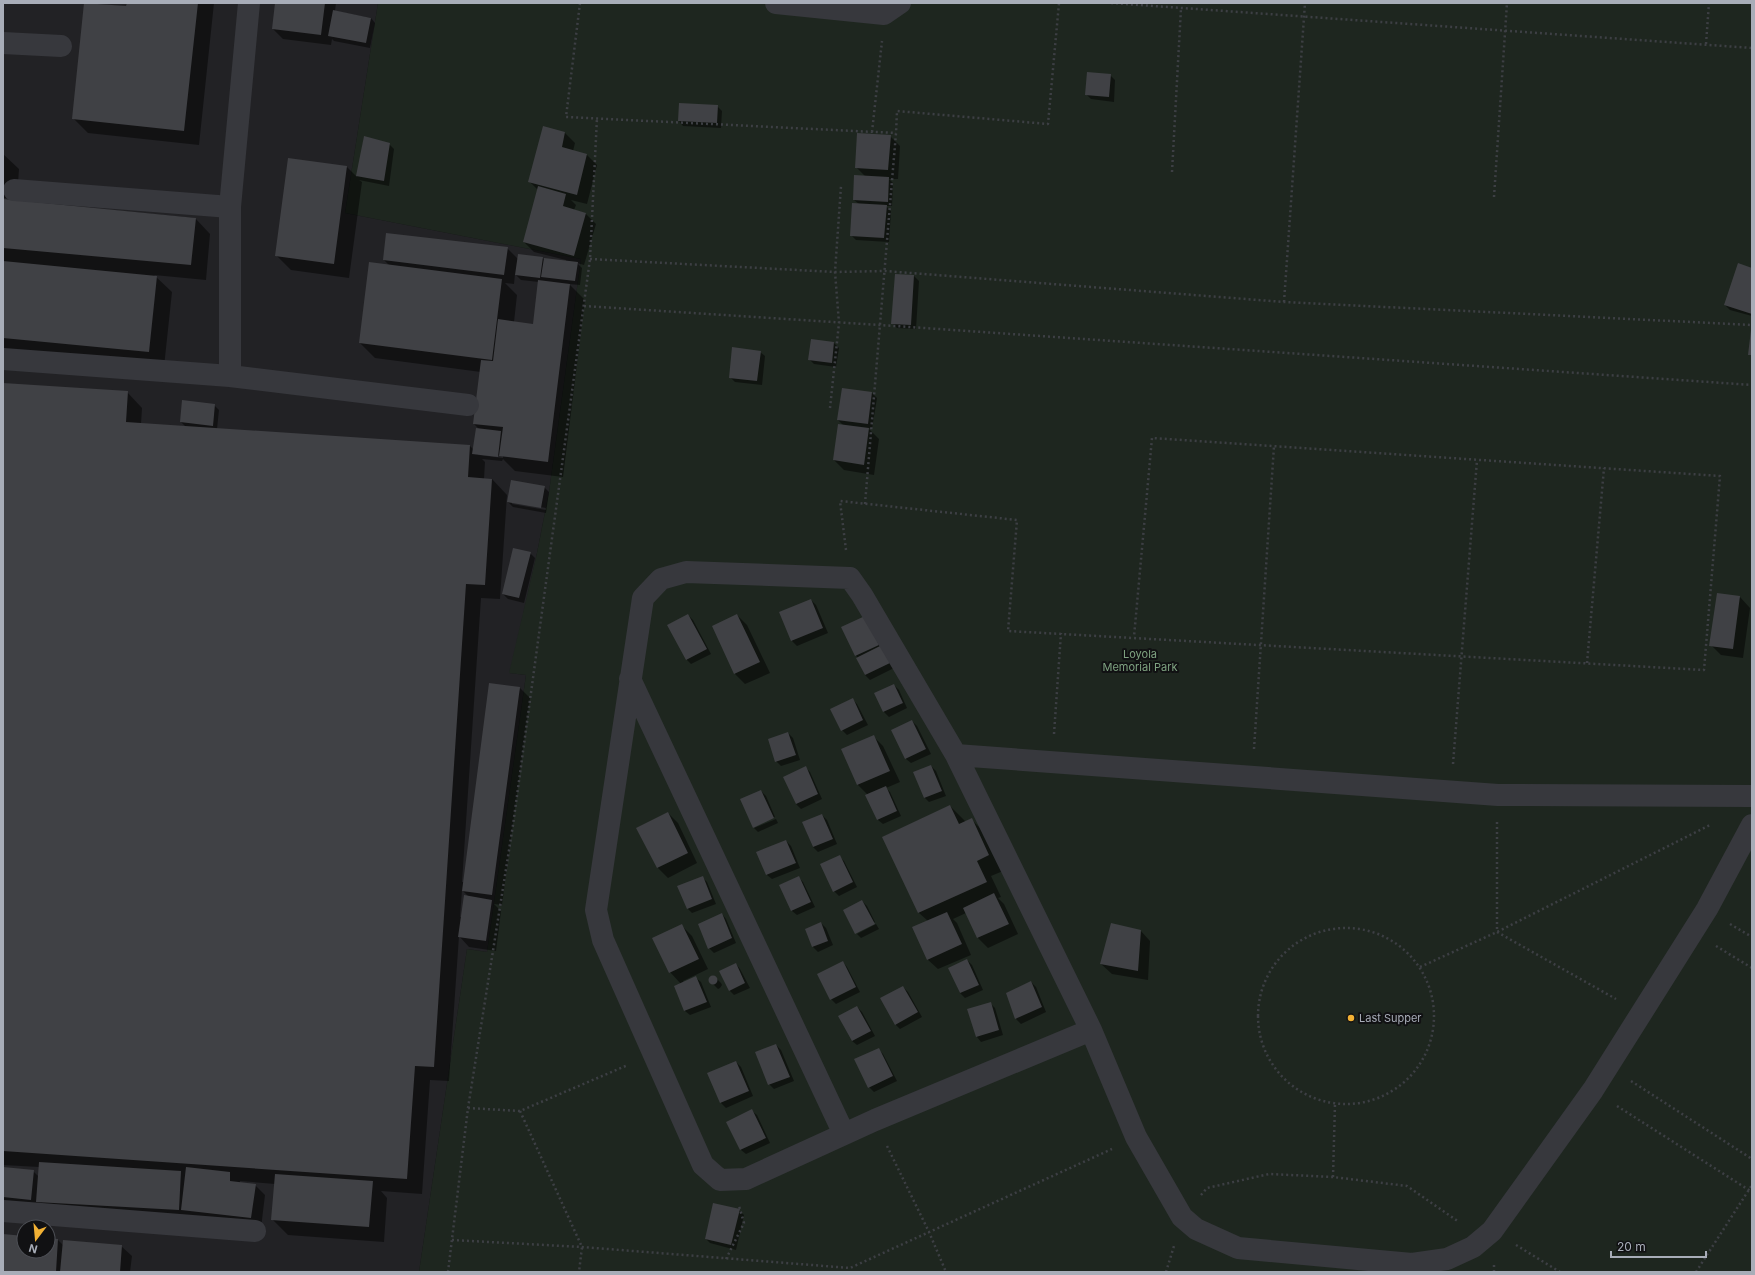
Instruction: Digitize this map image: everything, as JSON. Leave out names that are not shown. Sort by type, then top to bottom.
[{"type":"lane","points":[[230,376],[230,207],[249,3]]},
{"type":"lane","points":[[776,3],[892,9]]},
{"type":"lane","points":[[3,43],[61,46]]},
{"type":"lane","points":[[14,190],[230,207]]},
{"type":"lane","points":[[3,359],[230,376],[468,405]]},
{"type":"lane","points":[[1091,1030],[875,1120],[746,1179],[720,1180],[703,1165],[603,940],[596,910],[643,598],[661,579],[686,572],[850,578],[862,595],[956,755],[1091,1030],[1136,1137],[1182,1217],[1196,1229],[1238,1248],[1412,1264],[1447,1259],[1473,1247],[1492,1231],[1593,1090],[1707,910],[1752,825]]},
{"type":"lane","points":[[630,679],[844,1134]]},
{"type":"lane","points":[[956,755],[1498,795],[1752,796]]},
{"type":"lane","points":[[3,1211],[255,1231]]},
{"type":"path","points":[[580,3],[566,117],[896,133]]},
{"type":"path","points":[[865,504],[897,111],[1048,124],[1059,3]]},
{"type":"path","points":[[1111,3],[1752,48]]},
{"type":"path","points":[[1284,302],[1305,3]]},
{"type":"path","points":[[1494,197],[1507,3]]},
{"type":"path","points":[[1706,44],[1709,3]]},
{"type":"path","points":[[1172,172],[1180,8]]},
{"type":"path","points":[[872,132],[892,9]]},
{"type":"path","points":[[448,1272],[468,1108],[512,825],[584,306],[590,259],[597,118]]},
{"type":"path","points":[[830,408],[838,323],[835,272],[841,186]]},
{"type":"path","points":[[590,259],[835,272],[885,271],[1284,302],[1752,325]]},
{"type":"path","points":[[584,306],[1752,385]]},
{"type":"path","points":[[850,578],[840,501],[1017,520],[1008,631],[1704,670],[1720,476],[1152,438],[1134,637]]},
{"type":"path","points":[[1252,777],[1274,446]]},
{"type":"path","points":[[1450,792],[1476,460]]},
{"type":"path","points":[[1587,663],[1604,468]]},
{"type":"path","points":[[1052,762],[1061,633]]},
{"type":"path","points":[[1497,932],[1498,795]]},
{"type":"path","points":[[1420,967],[1497,932],[1716,822]]},
{"type":"path","points":[[1338,927],[1376,932],[1400,946],[1420,967],[1434,1004],[1430,1045],[1416,1070],[1394,1091],[1365,1103],[1335,1104],[1305,1095],[1279,1075],[1260,1038],[1257,1011],[1262,986],[1277,959],[1304,938],[1338,927]]},
{"type":"path","points":[[1497,932],[1641,1014]]},
{"type":"path","points":[[1693,932],[1752,968]]},
{"type":"path","points":[[468,1108],[520,1111],[654,1054]]},
{"type":"path","points":[[1608,1066],[1752,1158]]},
{"type":"path","points":[[1593,1090],[1751,1191]]},
{"type":"path","points":[[1333,1177],[1335,1104]]},
{"type":"path","points":[[520,1111],[582,1247],[579,1272]]},
{"type":"path","points":[[875,1120],[929,1232],[946,1272]]},
{"type":"path","points":[[452,1240],[582,1247],[850,1268],[1136,1137]]},
{"type":"path","points":[[1182,1217],[1207,1188],[1269,1174],[1333,1177],[1407,1186],[1460,1222],[1473,1247]]},
{"type":"path","points":[[726,1259],[744,1223],[732,1180]]},
{"type":"path","points":[[1696,1272],[1751,1191],[1752,1185]]},
{"type":"path","points":[[1492,1231],[1560,1272]]},
{"type":"shaded area","points":[[3,3],[378,3],[345,213],[581,259],[549,492],[510,673],[526,675],[487,952],[467,949],[419,1272],[3,1272]]},
{"type":"green space","name":"Loyola Memorial Park","points":[[378,3],[1752,3],[1752,1272],[419,1272],[467,949],[487,952],[526,675],[509,673],[537,553],[549,492],[581,259],[345,213]]},
{"type":"building","points":[[84,3],[126,6],[127,3],[198,3],[184,131],[72,119]]},
{"type":"building","points":[[275,3],[325,3],[321,35],[272,29]]},
{"type":"building","points":[[333,10],[371,18],[366,43],[328,36]]},
{"type":"building","points":[[1087,72],[1111,74],[1109,97],[1085,95]]},
{"type":"building","points":[[679,103],[718,105],[717,123],[678,121]]},
{"type":"building","points":[[543,126],[565,132],[562,147],[587,154],[577,195],[528,182]]},
{"type":"building","points":[[857,133],[891,135],[888,170],[855,168]]},
{"type":"building","points":[[364,136],[390,143],[384,181],[356,176]]},
{"type":"building","points":[[288,158],[347,166],[334,264],[275,256]]},
{"type":"building","points":[[854,175],[889,177],[888,202],[853,200]]},
{"type":"building","points":[[538,186],[566,194],[563,206],[586,213],[574,256],[523,242]]},
{"type":"building","points":[[3,199],[196,218],[191,265],[3,248]]},
{"type":"building","points":[[852,203],[887,205],[884,238],[850,236]]},
{"type":"building","points":[[386,233],[508,247],[504,275],[383,260]]},
{"type":"building","points":[[518,254],[543,257],[540,278],[515,275]]},
{"type":"building","points":[[544,258],[578,262],[575,281],[541,277]]},
{"type":"building","points":[[3,261],[157,276],[149,352],[3,338]]},
{"type":"building","points":[[369,262],[502,279],[492,360],[359,343]]},
{"type":"building","points":[[1738,263],[1752,268],[1752,314],[1724,305]]},
{"type":"building","points":[[895,274],[914,275],[911,325],[891,324]]},
{"type":"building","points":[[538,280],[570,284],[548,462],[499,456],[503,427],[473,424],[481,360],[493,361],[498,319],[533,324]]},
{"type":"building","points":[[1751,330],[1752,355],[1748,355]]},
{"type":"building","points":[[811,339],[834,342],[832,363],[808,360]]},
{"type":"building","points":[[732,347],[761,351],[757,381],[729,378]]},
{"type":"building","points":[[3,383],[128,391],[126,422],[470,445],[468,477],[492,479],[485,585],[466,584],[434,1067],[415,1066],[407,1179],[3,1151]]},
{"type":"building","points":[[842,388],[872,392],[868,424],[837,420]]},
{"type":"building","points":[[182,400],[215,404],[213,426],[180,422]]},
{"type":"building","points":[[838,424],[869,428],[864,465],[833,460]]},
{"type":"building","points":[[476,428],[501,431],[498,457],[472,454]]},
{"type":"building","points":[[511,480],[545,486],[541,508],[507,502]]},
{"type":"building","points":[[513,548],[531,552],[519,598],[502,594]]},
{"type":"building","points":[[1717,593],[1740,596],[1733,649],[1709,646]]},
{"type":"building","points":[[811,599],[823,628],[791,641],[779,612]]},
{"type":"building","points":[[688,614],[707,649],[686,660],[667,625]]},
{"type":"building","points":[[737,614],[760,662],[734,674],[712,626]]},
{"type":"building","points":[[865,616],[879,645],[855,656],[841,627]]},
{"type":"building","points":[[882,645],[890,663],[865,675],[856,658]]},
{"type":"building","points":[[489,683],[520,687],[492,895],[462,891]]},
{"type":"building","points":[[894,684],[903,703],[883,712],[874,693]]},
{"type":"building","points":[[853,698],[863,720],[841,731],[830,709]]},
{"type":"building","points":[[912,720],[926,749],[905,759],[891,730]]},
{"type":"building","points":[[788,732],[796,755],[775,762],[768,739]]},
{"type":"building","points":[[874,735],[890,771],[857,785],[841,749]]},
{"type":"building","points":[[931,765],[942,791],[924,798],[913,772]]},
{"type":"building","points":[[806,766],[818,794],[796,804],[783,777]]},
{"type":"building","points":[[886,786],[897,811],[877,820],[865,795]]},
{"type":"building","points":[[761,790],[774,818],[753,828],[740,799]]},
{"type":"building","points":[[950,805],[959,824],[972,818],[989,855],[977,861],[987,882],[918,913],[882,837]]},
{"type":"building","points":[[668,812],[688,853],[657,868],[636,828]]},
{"type":"building","points":[[822,814],[833,839],[813,847],[802,822]]},
{"type":"building","points":[[786,840],[796,863],[766,875],[756,852]]},
{"type":"building","points":[[840,855],[853,882],[833,892],[820,864]]},
{"type":"building","points":[[703,876],[712,899],[687,909],[677,886]]},
{"type":"building","points":[[799,876],[811,902],[791,911],[779,885]]},
{"type":"building","points":[[994,893],[1009,924],[977,938],[963,908]]},
{"type":"building","points":[[464,895],[492,900],[486,941],[458,937]]},
{"type":"building","points":[[862,900],[875,924],[855,934],[843,910]]},
{"type":"building","points":[[947,912],[962,944],[927,960],[912,927]]},
{"type":"building","points":[[722,913],[732,938],[708,949],[698,924]]},
{"type":"building","points":[[821,922],[828,941],[812,947],[805,929]]},
{"type":"building","points":[[1111,923],[1141,930],[1138,971],[1100,964]]},
{"type":"building","points":[[682,924],[699,959],[669,973],[652,938]]},
{"type":"building","points":[[967,959],[979,985],[960,993],[948,968]]},
{"type":"building","points":[[843,961],[856,987],[830,1000],[817,974]]},
{"type":"building","points":[[736,963],[745,983],[729,991],[719,971]]},
{"type":"building","points":[[696,976],[707,1002],[684,1011],[674,986]]},
{"type":"building","points":[[711,976],[715,976],[717,980],[715,984],[711,984],[709,982],[709,978]]},
{"type":"building","points":[[1031,981],[1042,1007],[1015,1019],[1006,993]]},
{"type":"building","points":[[903,986],[918,1012],[895,1025],[880,998]]},
{"type":"building","points":[[991,1002],[999,1030],[976,1037],[967,1009]]},
{"type":"building","points":[[857,1006],[871,1031],[852,1041],[838,1016]]},
{"type":"building","points":[[776,1044],[790,1077],[768,1085],[755,1052]]},
{"type":"building","points":[[879,1048],[893,1076],[868,1088],[854,1059]]},
{"type":"building","points":[[736,1061],[749,1091],[720,1103],[707,1073]]},
{"type":"building","points":[[752,1109],[766,1138],[740,1150],[726,1122]]},
{"type":"building","points":[[39,1162],[181,1171],[179,1210],[36,1202]]},
{"type":"building","points":[[3,1167],[34,1170],[31,1200],[3,1197]]},
{"type":"building","points":[[186,1167],[230,1172],[230,1181],[256,1184],[251,1218],[181,1210]]},
{"type":"building","points":[[275,1174],[373,1181],[369,1227],[271,1220]]},
{"type":"building","points":[[713,1203],[740,1209],[731,1245],[705,1239]]},
{"type":"building","points":[[3,1234],[16,1235],[16,1259],[56,1259],[56,1239],[58,1239],[56,1272],[3,1272]]},
{"type":"building","points":[[63,1240],[122,1245],[120,1272],[60,1272]]},
{"type":"place","name":"Last Supper","points":[[1351,1018]]}]
